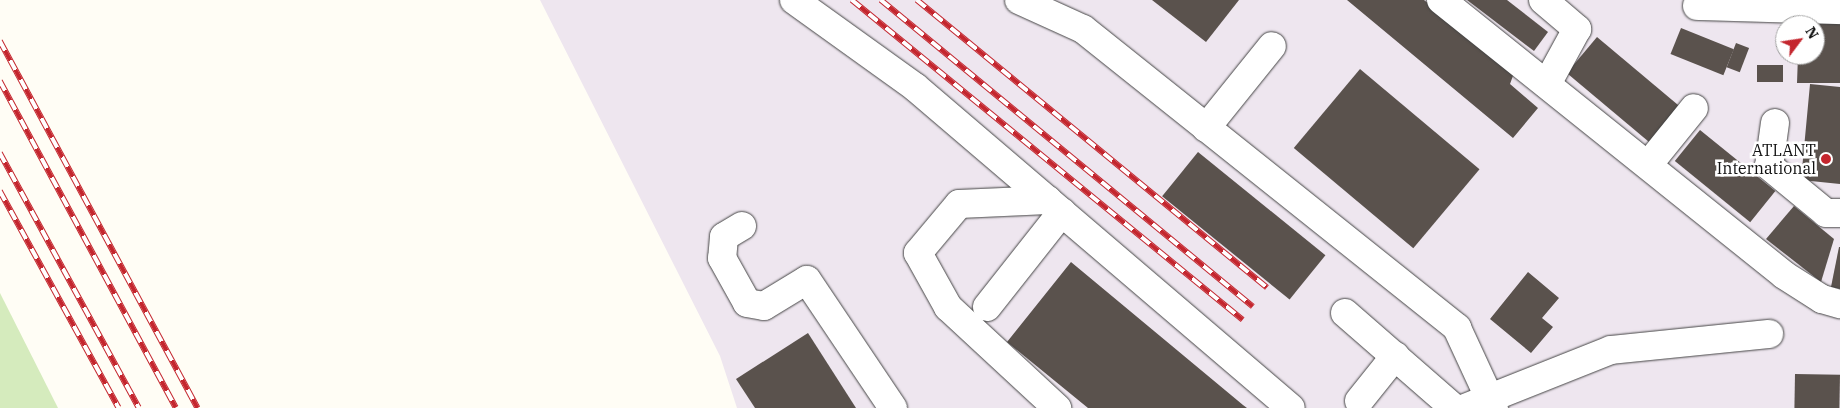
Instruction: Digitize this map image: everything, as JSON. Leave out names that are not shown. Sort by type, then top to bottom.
[{"type":"lane","points":[[794,0],[915,87],[1292,408]]},
{"type":"lane","points":[[1019,0],[1082,29],[1456,328],[1483,405],[1611,350],[1769,334]]},
{"type":"lane","points":[[1441,0],[1790,280],[1840,304]]},
{"type":"lane","points":[[1544,0],[1577,29],[1547,84]]},
{"type":"lane","points":[[1697,6],[1840,10]]},
{"type":"lane","points":[[1206,128],[1272,46]]},
{"type":"lane","points":[[1648,165],[1694,108]]},
{"type":"lane","points":[[1775,123],[1769,166],[1826,213],[1840,213]]},
{"type":"lane","points":[[1055,206],[959,204],[918,253],[948,307],[1057,408]]},
{"type":"lane","points":[[988,307],[1055,206]]},
{"type":"lane","points":[[742,226],[724,236],[722,258],[747,303],[764,306],[807,280],[893,408]]},
{"type":"lane","points":[[1345,313],[1454,408]]},
{"type":"lane","points":[[1359,401],[1395,356]]},
{"type":"shaded area","points":[[540,0],[1840,0],[1840,408],[737,408],[720,356]]},
{"type":"green space","points":[[0,293],[58,408],[0,408]]},
{"type":"building","points":[[1152,0],[1239,0],[1206,42]]},
{"type":"building","points":[[1347,0],[1424,0],[1514,73],[1510,84],[1538,108],[1513,138]]},
{"type":"building","points":[[1467,0],[1507,0],[1548,32],[1534,51]]},
{"type":"building","points":[[1825,22],[1840,22],[1840,83],[1797,83],[1798,65],[1825,65]]},
{"type":"building","points":[[1681,28],[1734,49],[1723,75],[1671,54]]},
{"type":"building","points":[[1597,37],[1679,106],[1649,142],[1567,73]]},
{"type":"building","points":[[1736,43],[1749,48],[1740,72],[1727,67]]},
{"type":"building","points":[[1757,65],[1783,65],[1783,82],[1757,82]]},
{"type":"building","points":[[1360,69],[1480,169],[1413,248],[1294,148]]},
{"type":"building","points":[[1810,84],[1840,87],[1840,184],[1801,180]]},
{"type":"building","points":[[1700,130],[1775,191],[1750,222],[1675,161]]},
{"type":"building","points":[[1198,152],[1325,255],[1290,300],[1162,196]]},
{"type":"building","points":[[1794,206],[1834,239],[1821,282],[1766,239]]},
{"type":"building","points":[[1840,247],[1840,289],[1831,287]]},
{"type":"building","points":[[1071,262],[1247,408],[1088,408],[1007,342]]},
{"type":"building","points":[[1528,272],[1559,298],[1542,318],[1553,327],[1531,353],[1490,319]]},
{"type":"building","points":[[808,333],[856,408],[755,408],[736,379]]},
{"type":"building","points":[[1795,374],[1840,375],[1839,408],[1794,408]]},
{"type":"railway","points":[[852,0],[1243,320]]},
{"type":"railway","points":[[881,0],[1253,307]]},
{"type":"railway","points":[[917,0],[1267,288]]},
{"type":"railway","points":[[0,41],[198,408]]},
{"type":"railway","points":[[0,81],[176,408]]},
{"type":"railway","points":[[0,153],[139,408]]},
{"type":"railway","points":[[0,191],[119,408]]},
{"type":"place","name":"ATLANT International","points":[[1826,159]]}]
